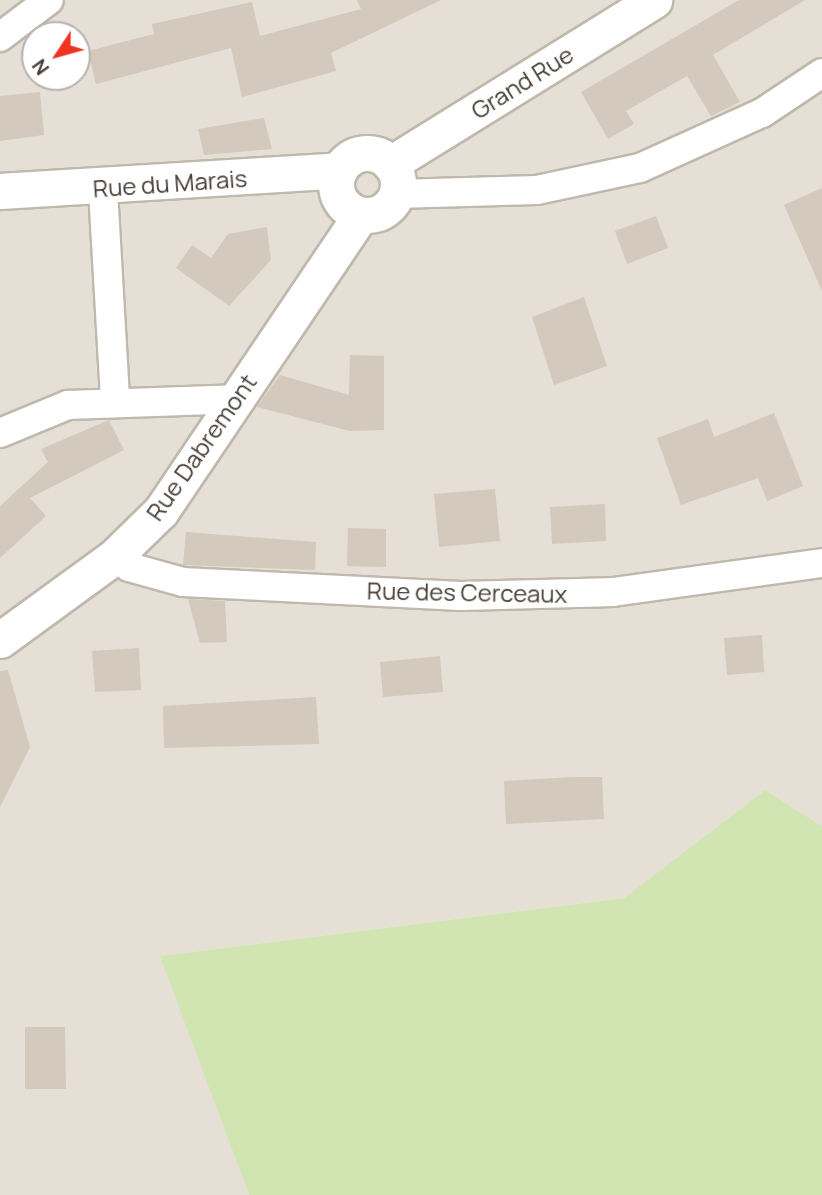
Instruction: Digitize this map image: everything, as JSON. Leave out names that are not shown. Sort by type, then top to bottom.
[{"type":"street","points":[[0,37],[49,0]]},
{"type":"street","name":"Grand Rue","points":[[393,179],[654,0]]},
{"type":"street","points":[[393,179],[382,211],[361,215],[337,192],[339,170],[363,153],[393,179],[537,190],[640,168],[762,113],[822,74]]},
{"type":"street","name":"Rue du Marais","points":[[0,191],[103,190],[339,170]]},
{"type":"street","points":[[103,190],[115,400]]},
{"type":"street","name":"Rue Dabremont","points":[[0,640],[115,555],[160,511],[361,215]]},
{"type":"street","points":[[0,433],[68,405],[115,400],[236,399]]},
{"type":"street","name":"Rue des Cerceaux","points":[[115,555],[129,567],[183,582],[461,596],[613,592],[822,563]]},
{"type":"shaded area","points":[[0,0],[822,0],[822,826],[765,790],[624,898],[161,956],[249,1195],[0,1195]]},
{"type":"green space","points":[[765,790],[822,826],[822,1195],[249,1195],[160,956],[624,898]]},
{"type":"building","points":[[357,0],[441,0],[331,53],[336,71],[242,97],[231,48],[96,84],[91,63],[91,50],[154,34],[152,24],[252,2],[260,36],[361,9]]},
{"type":"building","points":[[739,0],[805,0],[713,55],[740,102],[711,116],[687,76],[626,111],[634,124],[608,139],[581,92]]},
{"type":"building","points":[[40,92],[44,135],[0,141],[0,96]]},
{"type":"building","points":[[264,118],[272,149],[204,155],[198,129]]},
{"type":"building","points":[[822,188],[822,291],[784,205]]},
{"type":"building","points":[[656,216],[668,248],[627,264],[615,231]]},
{"type":"building","points":[[267,227],[271,260],[229,306],[176,268],[192,245],[211,258],[228,234]]},
{"type":"building","points":[[584,297],[607,366],[554,385],[532,317]]},
{"type":"building","points":[[350,355],[384,356],[384,430],[350,431],[257,407],[280,375],[349,395]]},
{"type":"building","points":[[774,413],[803,486],[767,501],[758,478],[681,505],[657,438],[708,419],[714,437]]},
{"type":"building","points":[[109,420],[124,450],[30,498],[46,516],[0,558],[0,506],[48,462],[41,449]]},
{"type":"building","points":[[495,489],[500,541],[439,547],[434,494]]},
{"type":"building","points":[[605,504],[606,541],[552,544],[550,507]]},
{"type":"building","points":[[348,528],[386,529],[386,567],[347,566]]},
{"type":"building","points":[[186,532],[316,542],[315,570],[183,565]]},
{"type":"building","points":[[188,599],[225,601],[227,642],[200,643]]},
{"type":"building","points":[[762,635],[764,672],[727,675],[724,638]]},
{"type":"building","points":[[139,648],[141,690],[95,692],[92,651]]},
{"type":"building","points":[[440,656],[443,692],[383,697],[380,662]]},
{"type":"building","points":[[8,670],[30,747],[0,807],[0,671]]},
{"type":"building","points":[[316,697],[319,744],[164,748],[163,706]]},
{"type":"building","points":[[602,777],[604,819],[506,824],[504,781]]},
{"type":"building","points":[[25,1027],[65,1027],[66,1089],[25,1089]]}]
